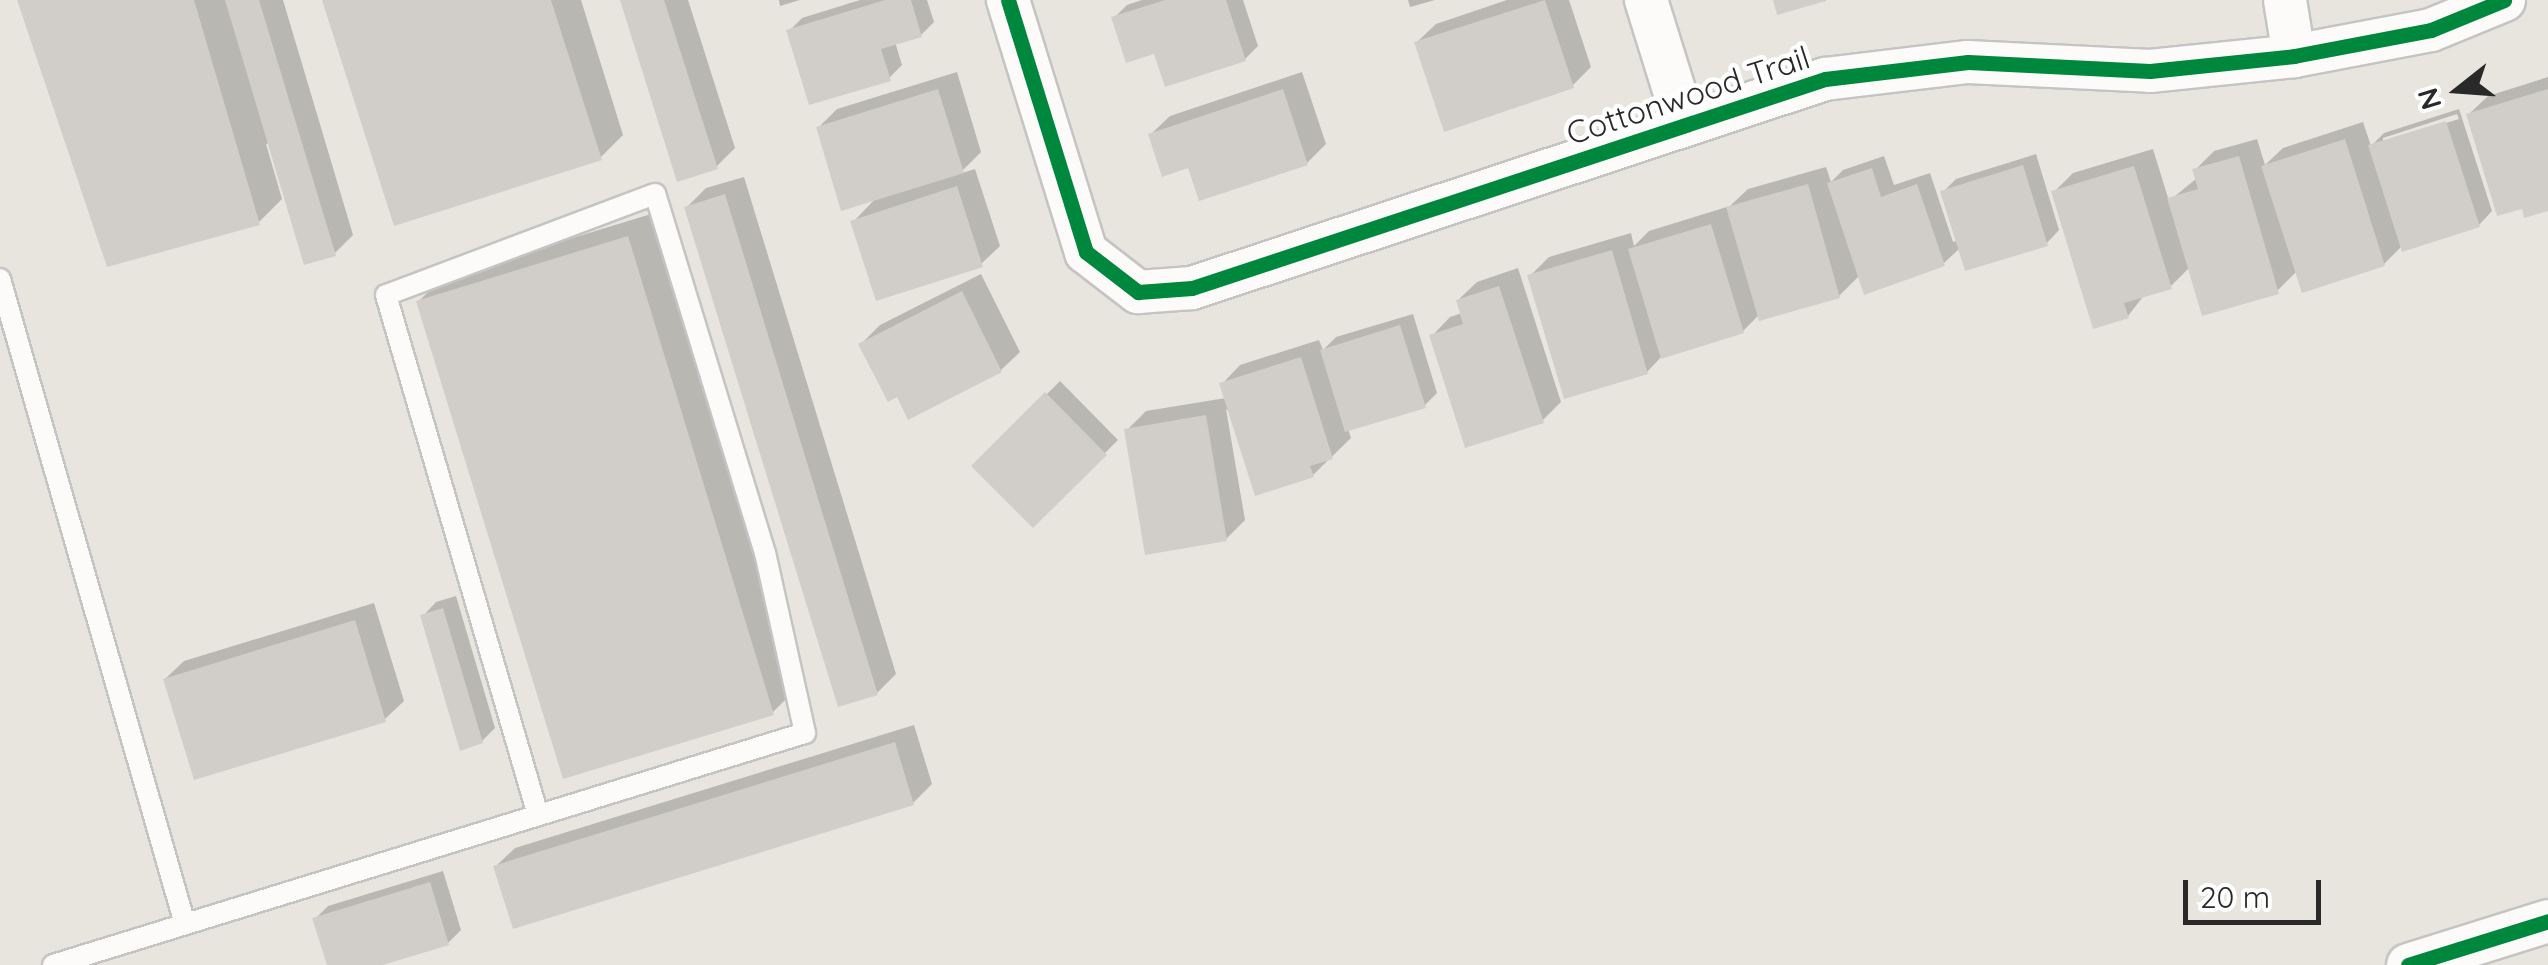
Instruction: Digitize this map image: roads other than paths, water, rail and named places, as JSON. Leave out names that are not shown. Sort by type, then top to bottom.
[{"type":"street","name":"Cottonwood Trail","points":[[1008,0],[1086,252],[1138,292],[1192,288],[1684,122],[1825,79],[1968,62],[2150,71],[2294,56],[2431,30],[2504,0]]},
{"type":"street","points":[[1646,0],[1684,122]]},
{"type":"street","points":[[2285,0],[2294,56]]},
{"type":"street","points":[[2408,965],[2548,921]]},
{"type":"lane","points":[[53,965],[804,733],[765,553],[655,194],[386,295],[538,815]]},
{"type":"lane","points":[[0,278],[185,924]]}]
